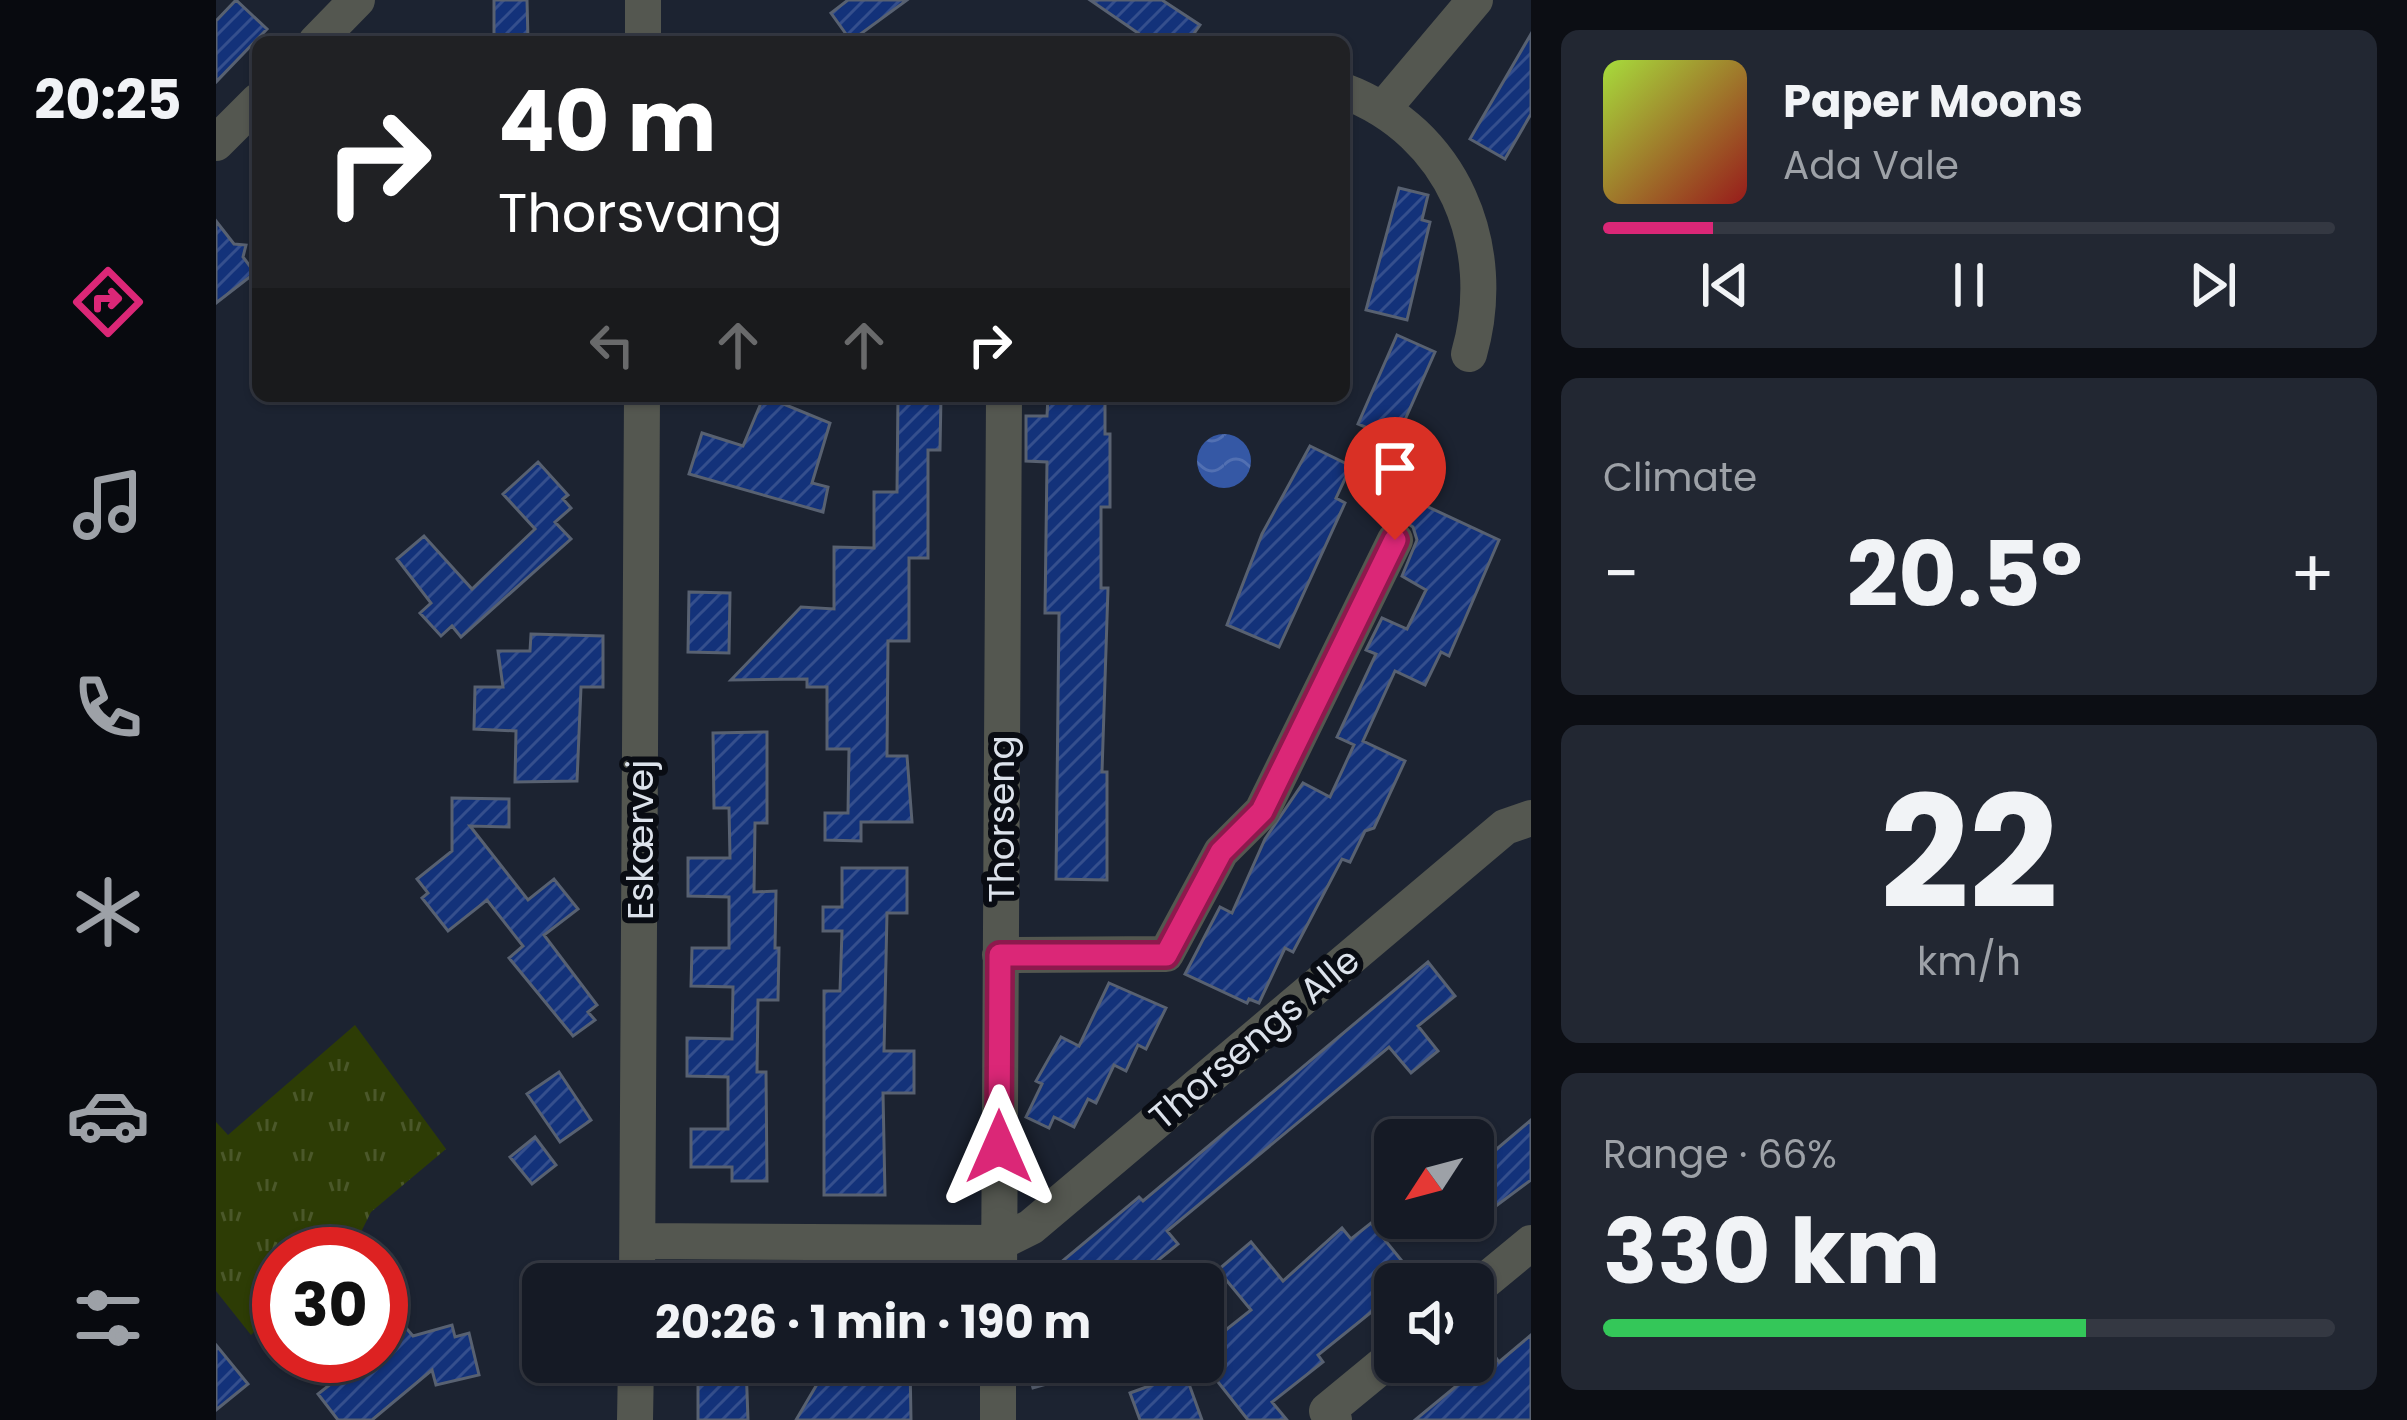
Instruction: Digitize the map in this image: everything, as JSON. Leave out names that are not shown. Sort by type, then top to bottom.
[{"type":"street","points":[[322,36],[358,0]]},
{"type":"street","points":[[1382,109],[1475,0]]},
{"type":"street","points":[[645,36],[652,1]]},
{"type":"street","points":[[1350,94],[1382,109],[1436,156],[1470,219],[1481,289],[1469,355]]},
{"type":"street","points":[[216,143],[252,107]]},
{"type":"street","name":"Eskærvej","points":[[637,1263],[642,402]]},
{"type":"street","name":"Thorseng","points":[[999,1263],[1004,402]]},
{"type":"street","points":[[1000,955],[1166,955],[1221,852],[1262,811],[1395,540]]},
{"type":"street","name":"Thorsengs Alle","points":[[999,1243],[1031,1227],[1518,822]]},
{"type":"street","points":[[638,1241],[999,1243]]},
{"type":"street","points":[[1494,1274],[1531,1243]]},
{"type":"street","points":[[1326,1417],[1374,1374]]},
{"type":"street","points":[[635,1420],[636,1383]]},
{"type":"street","points":[[998,1383],[998,1420]]},
{"type":"green space","points":[[355,1025],[446,1149],[371,1212],[364,1227],[252,1227],[251,1335],[216,1291],[216,1122],[228,1135]]},
{"type":"water","points":[[1224,434],[1243,442],[1251,461],[1243,480],[1224,488],[1205,480],[1197,461],[1205,442]]},
{"type":"building","points":[[236,0],[267,29],[252,36],[252,45],[216,82],[216,21]]},
{"type":"building","points":[[494,0],[527,0],[528,36],[494,36]]},
{"type":"building","points":[[848,0],[907,0],[858,36],[847,36],[831,13]]},
{"type":"building","points":[[1090,0],[1162,0],[1200,25],[1192,36],[1142,36]]},
{"type":"building","points":[[1531,34],[1531,114],[1505,159],[1470,139]]},
{"type":"building","points":[[1399,188],[1428,195],[1422,220],[1430,222],[1407,320],[1366,310]]},
{"type":"building","points":[[216,221],[234,244],[246,245],[243,257],[252,275],[216,303]]},
{"type":"building","points":[[1397,335],[1435,352],[1396,440],[1358,424]]},
{"type":"building","points":[[761,402],[779,402],[830,423],[812,483],[828,487],[823,512],[689,474],[702,433],[743,446]]},
{"type":"building","points":[[898,402],[941,402],[940,450],[928,450],[928,558],[909,558],[909,641],[888,641],[887,756],[907,756],[912,822],[861,822],[861,841],[825,840],[825,813],[848,813],[849,749],[827,749],[827,687],[807,687],[807,679],[731,680],[801,607],[834,609],[834,547],[874,548],[874,492],[897,492]]},
{"type":"building","points":[[1048,402],[1105,402],[1105,434],[1110,434],[1110,507],[1101,507],[1101,588],[1108,588],[1102,772],[1107,772],[1107,880],[1056,879],[1059,613],[1045,613],[1047,462],[1026,461],[1026,416],[1047,416]]},
{"type":"building","points":[[1310,446],[1351,466],[1336,498],[1345,503],[1279,647],[1227,625],[1262,534]]},
{"type":"building","points":[[538,462],[568,495],[563,499],[571,508],[555,522],[571,539],[461,637],[452,626],[441,636],[420,613],[431,603],[397,559],[424,536],[472,589],[535,529],[503,494]]},
{"type":"building","points":[[1409,498],[1499,540],[1449,656],[1441,652],[1425,685],[1395,671],[1363,741],[1405,761],[1374,828],[1365,831],[1350,862],[1342,859],[1293,952],[1285,948],[1259,1003],[1249,999],[1247,1003],[1185,974],[1220,907],[1232,913],[1265,839],[1303,783],[1330,797],[1354,745],[1337,737],[1376,654],[1366,650],[1382,618],[1407,629],[1426,590],[1402,576],[1417,540],[1413,527],[1398,518]]},
{"type":"building","points":[[689,592],[730,593],[729,653],[688,652]]},
{"type":"building","points":[[531,634],[603,636],[603,687],[581,687],[577,781],[515,782],[516,731],[474,729],[475,687],[503,687],[498,651],[530,651]]},
{"type":"building","points":[[767,732],[767,823],[755,823],[754,892],[776,891],[775,948],[779,948],[778,1000],[758,1000],[757,1072],[766,1072],[767,1181],[732,1181],[732,1167],[691,1167],[691,1129],[728,1129],[728,1077],[687,1076],[687,1038],[732,1039],[733,987],[691,986],[692,948],[729,948],[729,897],[688,896],[688,858],[730,858],[729,808],[714,808],[713,733]]},
{"type":"building","points":[[452,798],[509,799],[509,827],[470,826],[528,900],[554,879],[578,909],[544,935],[597,1005],[588,1012],[595,1020],[573,1036],[509,958],[523,946],[487,900],[448,931],[422,898],[428,893],[417,879],[452,851]]},
{"type":"building","points":[[842,868],[907,868],[907,913],[887,913],[884,1051],[914,1051],[914,1093],[883,1093],[885,1195],[824,1195],[824,991],[840,991],[842,931],[823,931],[823,907],[842,907]]},
{"type":"building","points":[[1428,962],[1455,996],[1418,1026],[1438,1051],[1411,1073],[1389,1047],[1167,1231],[1178,1244],[1155,1263],[1060,1263],[1139,1197],[1143,1201]]},
{"type":"building","points":[[1109,983],[1166,1008],[1146,1049],[1138,1045],[1126,1071],[1114,1065],[1096,1103],[1088,1099],[1074,1127],[1054,1117],[1049,1128],[1026,1117],[1042,1084],[1036,1081],[1061,1037],[1079,1046]]},
{"type":"building","points":[[559,1072],[591,1120],[560,1142],[527,1094]]},
{"type":"building","points":[[1531,1120],[1531,1180],[1494,1207],[1494,1151]]},
{"type":"building","points":[[535,1137],[556,1165],[532,1184],[510,1157]]},
{"type":"building","points":[[1371,1223],[1374,1239],[1384,1239],[1404,1263],[1374,1263],[1374,1310],[1318,1355],[1323,1362],[1272,1402],[1287,1420],[1248,1420],[1219,1383],[1224,1383],[1224,1331],[1251,1310],[1224,1277],[1224,1265],[1251,1242],[1283,1281],[1342,1228],[1351,1239]]},
{"type":"building","points":[[452,1325],[455,1337],[469,1333],[479,1375],[436,1385],[432,1370],[372,1420],[338,1420],[318,1394],[332,1383],[408,1383],[408,1330],[413,1336]]},
{"type":"building","points":[[1531,1335],[1531,1420],[1415,1420],[1460,1383],[1494,1383],[1494,1355],[1499,1362]]},
{"type":"building","points":[[216,1345],[248,1384],[216,1410]]},
{"type":"building","points":[[698,1383],[747,1383],[748,1420],[698,1420]]},
{"type":"building","points":[[818,1383],[910,1383],[911,1420],[796,1420]]},
{"type":"building","points":[[1158,1383],[1189,1383],[1202,1420],[1140,1420],[1130,1393]]},
{"type":"route","points":[[999,1147],[1000,955],[1166,955],[1221,852],[1262,811],[1395,540]]}]
